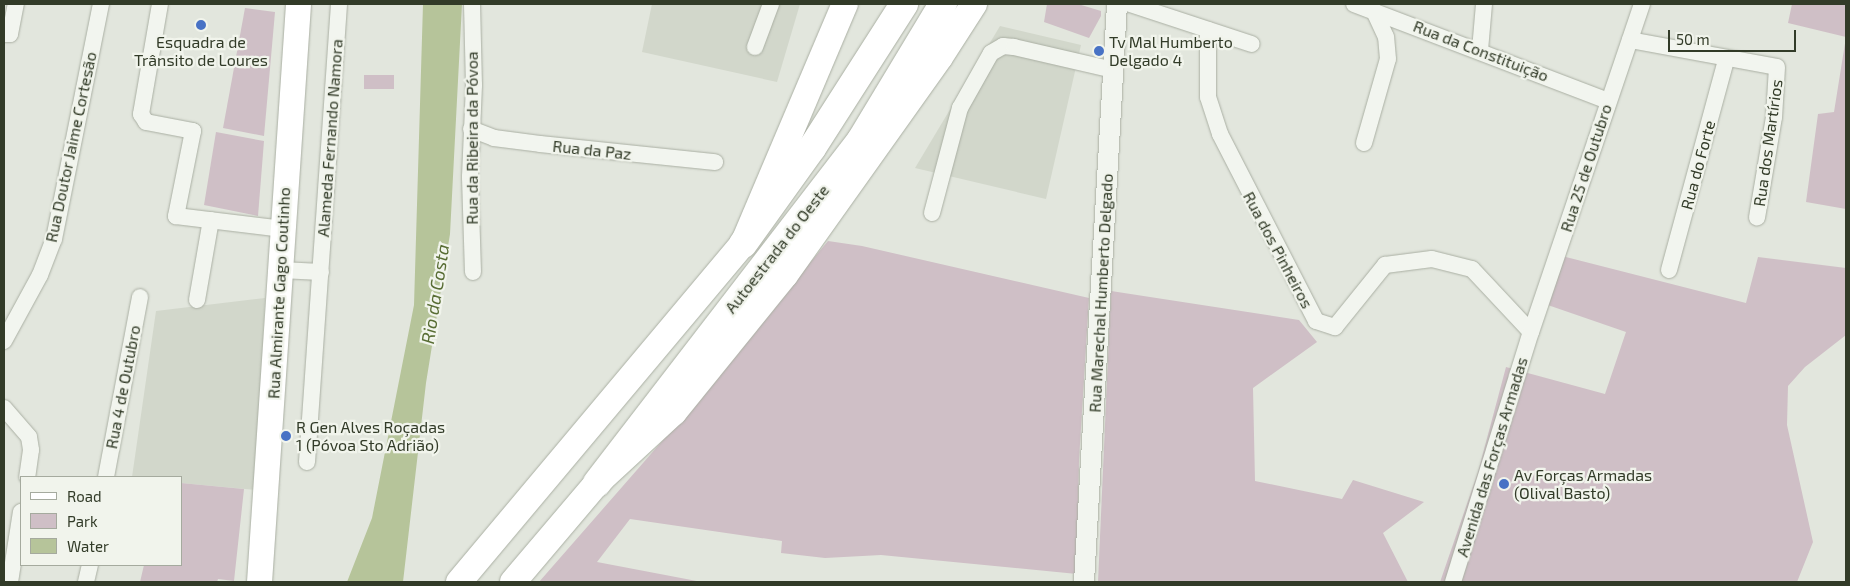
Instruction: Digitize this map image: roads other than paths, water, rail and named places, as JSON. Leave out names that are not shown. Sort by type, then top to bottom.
[{"type":"highway","points":[[459,582],[743,244],[845,4]]},
{"type":"highway","name":"Autoestrada do Oeste","points":[[743,244],[812,148],[904,4]]},
{"type":"highway","name":"Autoestrada do Oeste","points":[[597,484],[861,140],[943,4]]},
{"type":"highway","points":[[513,582],[597,484],[674,412],[785,275],[934,66],[974,4]]},
{"type":"main road","name":"Rua Almirante Gago Coutinho","points":[[259,582],[298,4]]},
{"type":"street","points":[[4,34],[10,34],[16,4]]},
{"type":"street","name":"Rua Doutor Jaime Cortesão","points":[[4,341],[40,275],[54,239],[101,4]]},
{"type":"street","points":[[160,4],[141,114],[146,122],[194,131],[176,216],[283,229]]},
{"type":"street","name":"Alameda Fernando Namora","points":[[307,462],[339,4]]},
{"type":"street","name":"Rua da Ribeira da Póvoa","points":[[472,4],[474,85],[471,130],[473,272]]},
{"type":"street","points":[[756,47],[771,4]]},
{"type":"street","name":"Rua Marechal Humberto Delgado","points":[[1084,582],[1117,4]]},
{"type":"street","points":[[1130,4],[1252,44]]},
{"type":"street","name":"Rua da Constituição","points":[[1354,4],[1480,50],[1608,101]]},
{"type":"street","points":[[1480,50],[1484,4]]},
{"type":"street","name":"Rua 25 de Outubro","points":[[1531,332],[1642,4]]},
{"type":"street","points":[[1364,144],[1388,59],[1386,37],[1374,11]]},
{"type":"street","name":"Rua dos Pinheiros","points":[[1208,30],[1208,97],[1220,134],[1316,321],[1336,327],[1385,265],[1432,259],[1472,269],[1531,332]]},
{"type":"street","points":[[1630,40],[1726,60]]},
{"type":"street","points":[[932,213],[960,108],[991,53],[1003,46],[1014,47],[1114,70]]},
{"type":"street","name":"Rua dos Martírios","points":[[1726,60],[1777,67],[1774,117],[1757,218]]},
{"type":"street","name":"Rua do Forte","points":[[1669,270],[1726,60]]},
{"type":"street","name":"Rua da Paz","points":[[471,130],[494,138],[715,162]]},
{"type":"street","points":[[197,300],[211,220]]},
{"type":"street","points":[[281,270],[321,272]]},
{"type":"street","name":"Rua 4 de Outubro","points":[[106,476],[140,297]]},
{"type":"street","name":"Avenida das Forças Armadas","points":[[1453,582],[1531,332]]},
{"type":"street","points":[[4,408],[28,437],[31,450],[27,476]]},
{"type":"street","points":[[10,582],[20,518]]},
{"type":"street","points":[[86,582],[90,566]]},
{"type":"water","name":"Rio da Costa","points":[[423,4],[462,4],[450,234],[426,383],[403,582],[347,582],[372,518],[414,305]]},
{"type":"place","name":"Esquadra de Trânsito de Loures","points":[[201,25]]},
{"type":"place","name":"Tv Mal Humberto Delgado 4","points":[[1099,51]]},
{"type":"place","name":"R Gen Alves Roçadas 1 (Póvoa Sto Adrião)","points":[[286,436]]},
{"type":"place","name":"Av Forças Armadas (Olival Basto)","points":[[1504,484]]}]
